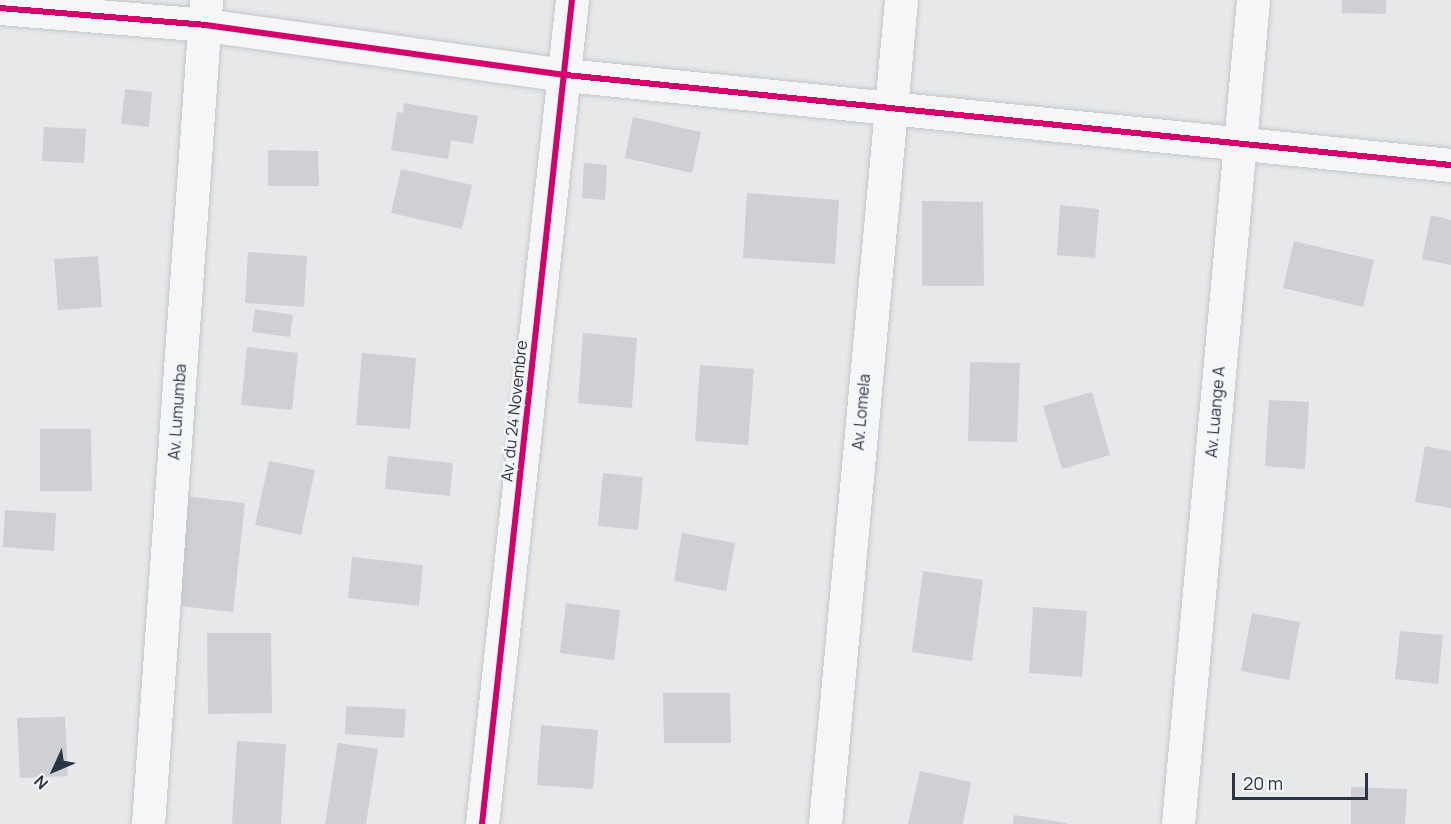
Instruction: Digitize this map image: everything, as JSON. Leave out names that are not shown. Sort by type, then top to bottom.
[{"type":"street","name":"Av. du 24 Novembre","points":[[482,824],[566,75],[572,0]]},
{"type":"street","name":"Av. Lomela","points":[[825,824],[889,107],[901,0]]},
{"type":"street","name":"Av. Luange A","points":[[1178,824],[1253,0]]},
{"type":"street","points":[[0,8],[206,12],[566,75],[889,107],[1240,146],[1451,165]]},
{"type":"street","name":"Av. Lumumba","points":[[148,824],[206,12]]},
{"type":"building","points":[[1342,0],[1386,0],[1386,14],[1342,13]]},
{"type":"building","points":[[125,89],[152,92],[149,127],[121,124]]},
{"type":"building","points":[[404,103],[478,116],[473,144],[451,140],[448,159],[391,150],[397,112],[403,113]]},
{"type":"building","points":[[633,117],[701,132],[692,173],[625,158]]},
{"type":"building","points":[[44,127],[86,129],[84,163],[42,161]]},
{"type":"building","points":[[268,150],[318,151],[319,186],[268,186]]},
{"type":"building","points":[[584,163],[607,165],[605,200],[582,198]]},
{"type":"building","points":[[401,169],[472,185],[462,229],[391,213]]},
{"type":"building","points":[[747,193],[839,200],[835,264],[743,258]]},
{"type":"building","points":[[922,201],[983,202],[984,286],[922,286]]},
{"type":"building","points":[[1060,205],[1099,209],[1095,258],[1057,255]]},
{"type":"building","points":[[1431,215],[1451,220],[1451,265],[1422,259]]},
{"type":"building","points":[[1294,241],[1374,260],[1363,307],[1283,288]]},
{"type":"building","points":[[248,252],[307,256],[304,307],[245,303]]},
{"type":"building","points":[[98,256],[102,307],[58,310],[54,259]]},
{"type":"building","points":[[255,309],[293,315],[290,337],[252,332]]},
{"type":"building","points":[[583,333],[637,338],[632,408],[578,403]]},
{"type":"building","points":[[247,347],[298,353],[292,410],[241,405]]},
{"type":"building","points":[[362,353],[416,358],[410,429],[356,425]]},
{"type":"building","points":[[970,362],[1020,363],[1017,442],[968,441]]},
{"type":"building","points":[[700,365],[754,369],[748,445],[695,441]]},
{"type":"building","points":[[1092,392],[1110,455],[1062,469],[1043,406]]},
{"type":"building","points":[[1269,400],[1309,402],[1305,469],[1265,466]]},
{"type":"building","points":[[40,429],[91,429],[92,491],[40,491]]},
{"type":"building","points":[[1425,446],[1451,451],[1451,508],[1415,502]]},
{"type":"building","points":[[388,456],[453,463],[450,496],[385,489]]},
{"type":"building","points":[[269,461],[315,470],[301,535],[255,525]]},
{"type":"building","points":[[603,473],[643,477],[638,530],[598,526]]},
{"type":"building","points":[[183,496],[245,503],[233,612],[171,605]]},
{"type":"building","points":[[5,510],[56,513],[54,551],[3,547]]},
{"type":"building","points":[[682,533],[735,543],[726,591],[674,581]]},
{"type":"building","points":[[352,557],[423,565],[419,606],[348,598]]},
{"type":"building","points":[[923,571],[983,580],[972,661],[912,652]]},
{"type":"building","points":[[566,603],[620,610],[614,660],[560,653]]},
{"type":"building","points":[[1033,607],[1087,611],[1082,677],[1029,673]]},
{"type":"building","points":[[1252,613],[1300,622],[1289,680],[1241,671]]},
{"type":"building","points":[[1400,631],[1443,635],[1438,684],[1395,679]]},
{"type":"building","points":[[207,633],[271,633],[272,713],[208,714]]},
{"type":"building","points":[[663,693],[730,693],[731,743],[664,743]]},
{"type":"building","points":[[346,706],[406,709],[404,738],[345,734]]},
{"type":"building","points":[[65,717],[68,776],[20,778],[17,718]]},
{"type":"building","points":[[541,725],[598,730],[593,789],[537,785]]},
{"type":"building","points":[[237,741],[286,744],[281,824],[232,824]]},
{"type":"building","points":[[338,743],[378,749],[366,824],[325,824]]},
{"type":"building","points":[[920,771],[971,782],[963,824],[908,824]]},
{"type":"building","points":[[1351,787],[1407,789],[1405,824],[1351,824]]},
{"type":"building","points":[[1014,815],[1067,823],[1067,824],[1013,824]]},
{"type":"cycle path","points":[[482,824],[572,0]]},
{"type":"cycle path","points":[[0,8],[205,25],[566,75],[1451,165]]}]
